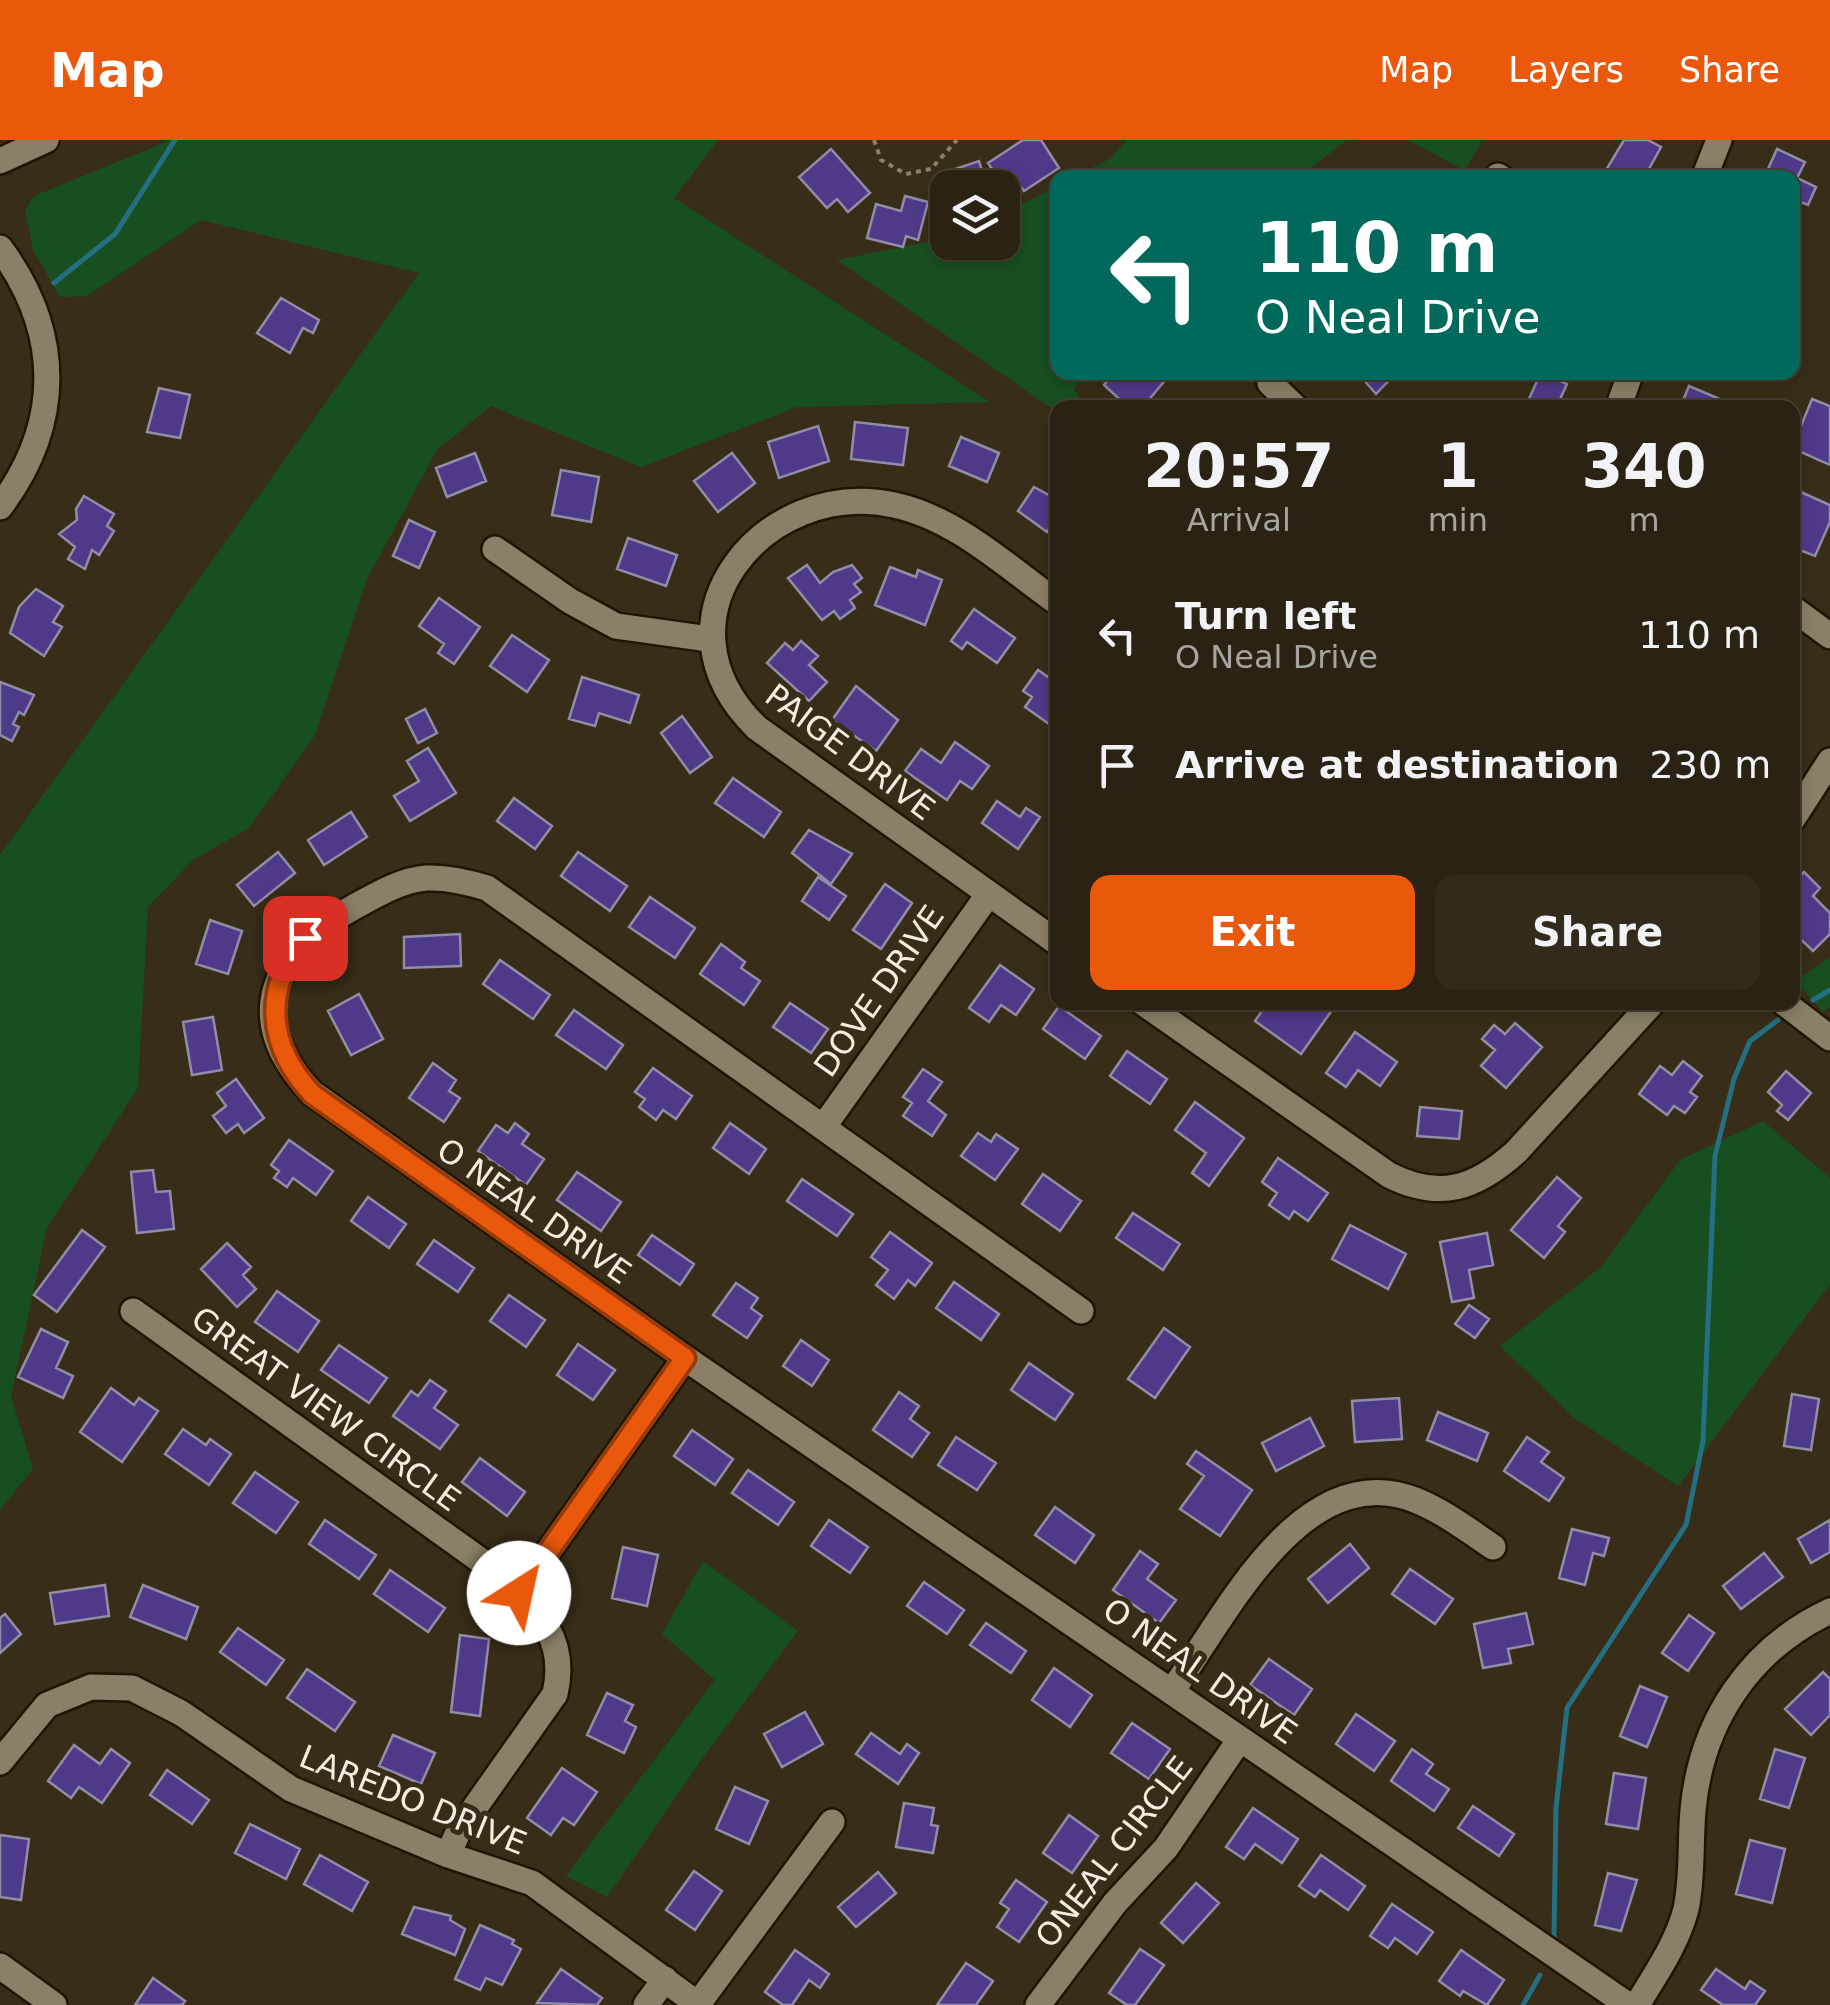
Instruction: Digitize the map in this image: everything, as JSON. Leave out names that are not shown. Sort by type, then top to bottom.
[{"type":"street","points":[[0,161],[46,140]]},
{"type":"street","points":[[1707,170],[1719,140]]},
{"type":"street","points":[[0,248],[35,305],[48,371],[44,417],[34,452],[0,507]]},
{"type":"street","points":[[1270,383],[1288,400]]},
{"type":"street","points":[[496,550],[570,602],[616,626],[709,639],[723,586],[739,559],[758,541],[803,515],[848,504],[891,504],[940,520],[1050,597]]},
{"type":"street","points":[[1800,614],[1830,636]]},
{"type":"street","name":"PAIGE DRIVE","points":[[709,639],[716,673],[728,696],[757,728],[1050,938]]},
{"type":"street","points":[[1800,808],[1830,761]]},
{"type":"street","name":"O NEAL DRIVE","points":[[1081,1311],[487,888],[438,879],[402,883],[320,926],[292,954],[276,990],[275,1031],[294,1074],[312,1094],[685,1358],[1628,2005]]},
{"type":"street","name":"DOVE DRIVE","points":[[824,1126],[988,895]]},
{"type":"street","points":[[1153,1010],[1389,1175],[1426,1190],[1450,1191],[1493,1172],[1516,1152],[1646,1010]]},
{"type":"street","points":[[1793,1010],[1830,1038]]},
{"type":"street","name":"GREAT VIEW CIRCLE","points":[[132,1311],[492,1568],[553,1632],[560,1673],[555,1694],[459,1830],[448,1855]]},
{"type":"street","points":[[519,1593],[685,1358]]},
{"type":"street","points":[[1172,1691],[1290,1528],[1328,1502],[1374,1493],[1412,1498],[1493,1546]]},
{"type":"street","points":[[1637,2005],[1671,1947],[1685,1911],[1699,1768],[1724,1705],[1779,1641],[1830,1611]]},
{"type":"street","name":"LAREDO DRIVE","points":[[0,1762],[47,1705],[91,1687],[132,1688],[182,1713],[290,1789],[448,1855],[532,1883],[698,2005]]},
{"type":"street","name":"ONEAL CIRCLE","points":[[1038,2005],[1115,1903],[1166,1848],[1240,1739]]},
{"type":"street","points":[[698,2005],[832,1822]]},
{"type":"street","points":[[0,1966],[54,2005]]},
{"type":"street","points":[[646,2005],[664,1979]]},
{"type":"path","points":[[874,140],[881,160],[906,174],[931,168],[957,140]]},
{"type":"green space","points":[[171,140],[718,140],[674,198],[990,402],[797,407],[641,467],[491,406],[437,450],[367,579],[315,735],[249,828],[193,860],[148,907],[138,1088],[47,1228],[11,1396],[33,1469],[0,1510],[0,855],[419,273],[201,220],[87,296],[60,297],[33,250],[25,210],[34,196]]},
{"type":"green space","points":[[1127,140],[1347,140],[1308,170],[1088,170],[1110,159]]},
{"type":"green space","points":[[1409,140],[1482,140],[1463,170]]},
{"type":"green space","points":[[1050,190],[1050,380],[1081,380],[1074,389],[1081,400],[1050,400],[1050,407],[837,260],[930,241],[930,260],[1020,260],[1020,205]]},
{"type":"green space","points":[[1830,957],[1830,1007],[1823,1012],[1800,987],[1800,978]]},
{"type":"green space","points":[[1763,1121],[1830,1178],[1830,1284],[1678,1486],[1574,1418],[1500,1346],[1602,1266],[1680,1160]]},
{"type":"green space","points":[[703,1561],[798,1631],[704,1756],[607,1897],[566,1876],[715,1680],[662,1634]]},
{"type":"building","points":[[1023,140],[1041,140],[1059,168],[1050,170],[1050,174],[1024,191],[1020,170],[993,170],[988,163]]},
{"type":"building","points":[[1624,140],[1648,140],[1661,147],[1648,170],[1606,170]]},
{"type":"building","points":[[831,149],[870,193],[848,212],[837,199],[827,208],[799,177]]},
{"type":"building","points":[[1777,149],[1805,162],[1800,172],[1768,170]]},
{"type":"building","points":[[979,161],[982,170],[955,170]]},
{"type":"building","points":[[1800,179],[1816,187],[1808,205],[1800,202]]},
{"type":"building","points":[[905,196],[928,202],[918,240],[906,236],[903,247],[867,238],[876,204],[901,211]]},
{"type":"building","points":[[281,298],[319,320],[313,333],[303,328],[290,353],[257,333]]},
{"type":"building","points":[[1108,380],[1165,380],[1149,400],[1120,400],[1104,385]]},
{"type":"building","points":[[1364,380],[1389,380],[1376,394]]},
{"type":"building","points":[[1537,380],[1567,384],[1560,400],[1529,400]]},
{"type":"building","points":[[1689,386],[1722,400],[1683,400]]},
{"type":"building","points":[[159,388],[190,395],[180,438],[147,432]]},
{"type":"building","points":[[1812,399],[1830,406],[1830,465],[1800,452],[1800,428]]},
{"type":"building","points":[[855,422],[908,428],[903,465],[851,459]]},
{"type":"building","points":[[818,426],[829,461],[779,478],[768,442]]},
{"type":"building","points":[[961,437],[999,453],[987,482],[949,466]]},
{"type":"building","points":[[475,453],[486,481],[447,497],[436,468]]},
{"type":"building","points":[[732,453],[755,483],[718,512],[694,481]]},
{"type":"building","points":[[561,470],[599,477],[591,522],[552,515]]},
{"type":"building","points":[[1034,487],[1050,496],[1050,528],[1047,532],[1018,511]]},
{"type":"building","points":[[1800,492],[1830,505],[1830,522],[1815,556],[1800,550]]},
{"type":"building","points":[[84,496],[114,514],[107,526],[114,531],[99,555],[92,550],[85,569],[68,559],[75,547],[59,534],[77,520],[76,509]]},
{"type":"building","points":[[409,520],[435,532],[419,568],[393,556]]},
{"type":"building","points":[[628,538],[677,555],[666,586],[617,569]]},
{"type":"building","points":[[807,565],[820,583],[833,572],[852,565],[862,578],[854,584],[861,592],[850,600],[855,608],[840,619],[834,611],[822,620],[788,578]]},
{"type":"building","points":[[890,567],[916,577],[918,570],[942,580],[925,625],[875,605]]},
{"type":"building","points":[[36,589],[63,606],[53,622],[62,627],[44,656],[10,633],[19,607]]},
{"type":"building","points":[[439,598],[480,627],[454,664],[438,653],[444,644],[419,626]]},
{"type":"building","points":[[974,609],[1015,638],[997,663],[967,642],[962,649],[951,641]]},
{"type":"building","points":[[512,635],[549,660],[527,692],[490,666]]},
{"type":"building","points":[[801,641],[818,656],[809,665],[827,682],[809,701],[767,663],[785,643],[793,650]]},
{"type":"building","points":[[1038,670],[1050,678],[1050,725],[1025,707],[1032,697],[1023,691]]},
{"type":"building","points":[[582,677],[639,695],[630,723],[599,713],[595,726],[569,719]]},
{"type":"building","points":[[0,682],[34,695],[24,715],[19,712],[13,724],[19,727],[12,741],[0,735]]},
{"type":"building","points":[[856,686],[898,720],[876,751],[832,720]]},
{"type":"building","points":[[425,709],[437,733],[418,743],[406,719]]},
{"type":"building","points":[[682,716],[712,757],[690,773],[661,733]]},
{"type":"building","points":[[955,742],[989,766],[972,789],[960,781],[947,800],[905,771],[921,749],[941,763]]},
{"type":"building","points":[[428,748],[456,793],[410,821],[394,796],[419,781],[407,761]]},
{"type":"building","points":[[733,778],[781,812],[764,837],[715,803]]},
{"type":"building","points":[[514,798],[552,826],[535,849],[497,821]]},
{"type":"building","points":[[997,801],[1020,817],[1026,808],[1040,817],[1018,849],[982,823]]},
{"type":"building","points":[[351,812],[367,837],[324,865],[308,840]]},
{"type":"building","points":[[809,830],[852,854],[831,884],[792,853]]},
{"type":"building","points":[[278,852],[295,873],[254,906],[237,885]]},
{"type":"building","points":[[578,852],[627,886],[610,911],[561,876]]},
{"type":"building","points":[[1804,872],[1820,888],[1813,896],[1830,913],[1830,934],[1813,951],[1800,939],[1800,876]]},
{"type":"building","points":[[818,877],[846,896],[829,920],[802,901]]},
{"type":"building","points":[[885,884],[912,903],[881,949],[853,930]]},
{"type":"building","points":[[650,897],[695,928],[675,958],[629,927]]},
{"type":"building","points":[[210,920],[242,931],[228,974],[196,964]]},
{"type":"building","points":[[460,934],[461,966],[404,968],[404,937]]},
{"type":"building","points":[[721,944],[745,962],[741,968],[760,981],[744,1005],[700,974]]},
{"type":"building","points":[[500,960],[550,995],[533,1019],[483,984]]},
{"type":"building","points":[[1000,965],[1034,989],[1016,1015],[1001,1005],[989,1022],[969,1008]]},
{"type":"building","points":[[359,994],[383,1039],[351,1055],[328,1011]]},
{"type":"building","points":[[790,1003],[828,1029],[811,1053],[773,1027]]},
{"type":"building","points":[[574,1010],[623,1045],[606,1069],[556,1035]]},
{"type":"building","points":[[1056,1010],[1065,1010],[1101,1036],[1085,1059],[1043,1029]]},
{"type":"building","points":[[1263,1010],[1332,1010],[1301,1054],[1255,1021]]},
{"type":"building","points":[[213,1017],[222,1070],[192,1075],[183,1022]]},
{"type":"building","points":[[1515,1023],[1542,1047],[1506,1088],[1481,1066],[1495,1050],[1482,1039],[1494,1025],[1505,1034]]},
{"type":"building","points":[[1355,1032],[1397,1062],[1380,1086],[1358,1070],[1346,1087],[1326,1073]]},
{"type":"building","points":[[1127,1051],[1167,1079],[1150,1104],[1110,1076]]},
{"type":"building","points":[[1683,1061],[1702,1076],[1690,1092],[1697,1097],[1685,1113],[1674,1106],[1667,1115],[1639,1094],[1660,1066],[1672,1075]]},
{"type":"building","points":[[433,1063],[456,1080],[449,1091],[460,1098],[444,1122],[409,1098]]},
{"type":"building","points":[[653,1068],[692,1096],[676,1119],[663,1110],[656,1120],[639,1107],[645,1099],[635,1092]]},
{"type":"building","points":[[923,1069],[942,1082],[928,1101],[946,1115],[932,1136],[903,1116],[912,1103],[903,1097]]},
{"type":"building","points":[[1786,1071],[1811,1093],[1788,1120],[1777,1111],[1782,1105],[1768,1092]]},
{"type":"building","points":[[236,1079],[264,1118],[244,1133],[238,1124],[226,1133],[213,1116],[226,1106],[217,1093]]},
{"type":"building","points":[[1195,1102],[1244,1138],[1209,1186],[1192,1173],[1206,1153],[1175,1130]]},
{"type":"building","points":[[1420,1107],[1462,1111],[1459,1139],[1417,1136]]},
{"type":"building","points":[[515,1123],[529,1134],[522,1144],[544,1159],[526,1185],[478,1151],[496,1125],[508,1133]]},
{"type":"building","points":[[730,1123],[766,1149],[749,1174],[713,1148]]},
{"type":"building","points":[[978,1133],[991,1142],[996,1134],[1018,1149],[995,1180],[961,1156]]},
{"type":"building","points":[[289,1140],[333,1171],[316,1195],[293,1178],[287,1187],[274,1178],[279,1171],[271,1165]]},
{"type":"building","points":[[1278,1158],[1328,1193],[1308,1221],[1294,1211],[1289,1219],[1269,1205],[1277,1193],[1262,1182]]},
{"type":"building","points":[[153,1170],[156,1192],[170,1191],[174,1229],[137,1233],[131,1172]]},
{"type":"building","points":[[577,1172],[621,1202],[601,1231],[557,1200]]},
{"type":"building","points":[[1043,1174],[1081,1201],[1060,1231],[1022,1204]]},
{"type":"building","points":[[1557,1177],[1581,1198],[1558,1226],[1565,1232],[1544,1258],[1511,1230]]},
{"type":"building","points":[[802,1179],[853,1214],[837,1236],[787,1201]]},
{"type":"building","points":[[368,1197],[406,1224],[389,1248],[351,1221]]},
{"type":"building","points":[[1133,1213],[1180,1244],[1163,1270],[1116,1238]]},
{"type":"building","points":[[1350,1225],[1406,1254],[1388,1289],[1332,1259]]},
{"type":"building","points":[[82,1230],[105,1247],[57,1312],[34,1295]]},
{"type":"building","points":[[890,1232],[932,1263],[915,1286],[908,1280],[894,1299],[876,1285],[888,1270],[871,1257]]},
{"type":"building","points":[[1487,1233],[1493,1265],[1469,1270],[1474,1298],[1452,1302],[1440,1242]]},
{"type":"building","points":[[652,1235],[694,1264],[680,1285],[638,1255]]},
{"type":"building","points":[[434,1240],[474,1268],[458,1292],[417,1264]]},
{"type":"building","points":[[227,1243],[251,1267],[243,1275],[256,1289],[237,1307],[201,1269]]},
{"type":"building","points":[[954,1282],[999,1314],[981,1340],[936,1308]]},
{"type":"building","points":[[736,1283],[758,1298],[751,1308],[762,1316],[747,1338],[713,1315]]},
{"type":"building","points":[[277,1291],[319,1321],[298,1352],[255,1322]]},
{"type":"building","points":[[509,1295],[545,1320],[526,1347],[490,1321]]},
{"type":"building","points":[[1469,1305],[1489,1319],[1475,1338],[1455,1324]]},
{"type":"building","points":[[1164,1328],[1190,1347],[1155,1398],[1128,1379]]},
{"type":"building","points":[[41,1329],[68,1342],[56,1368],[73,1376],[63,1398],[18,1377]]},
{"type":"building","points":[[801,1340],[829,1360],[812,1386],[783,1366]]},
{"type":"building","points":[[578,1344],[615,1370],[593,1400],[557,1375]]},
{"type":"building","points":[[339,1345],[387,1378],[369,1403],[321,1370]]},
{"type":"building","points":[[1029,1363],[1073,1394],[1055,1420],[1011,1390]]},
{"type":"building","points":[[430,1380],[446,1391],[434,1408],[458,1425],[440,1449],[393,1416],[411,1391],[418,1396]]},
{"type":"building","points":[[111,1388],[134,1405],[139,1398],[158,1411],[122,1462],[80,1432]]},
{"type":"building","points":[[899,1392],[919,1406],[910,1419],[929,1433],[912,1457],[873,1430]]},
{"type":"building","points":[[1792,1394],[1819,1399],[1811,1450],[1784,1446]]},
{"type":"building","points":[[1399,1398],[1402,1439],[1355,1442],[1352,1401]]},
{"type":"building","points":[[1438,1412],[1488,1433],[1477,1461],[1427,1440]]},
{"type":"building","points":[[1310,1418],[1324,1446],[1276,1471],[1262,1443]]},
{"type":"building","points":[[183,1429],[206,1445],[210,1439],[231,1454],[209,1485],[165,1454]]},
{"type":"building","points":[[692,1430],[733,1459],[715,1485],[674,1456]]},
{"type":"building","points":[[956,1437],[996,1463],[977,1490],[938,1465]]},
{"type":"building","points":[[1527,1437],[1549,1452],[1541,1462],[1564,1478],[1549,1501],[1504,1471]]},
{"type":"building","points":[[1196,1451],[1252,1490],[1220,1536],[1180,1509],[1204,1476],[1187,1464]]},
{"type":"building","points":[[480,1458],[525,1492],[507,1516],[462,1482]]},
{"type":"building","points":[[748,1470],[794,1502],[778,1525],[732,1493]]},
{"type":"building","points":[[255,1472],[298,1502],[276,1533],[233,1503]]},
{"type":"building","points":[[1055,1507],[1094,1535],[1075,1563],[1035,1535]]},
{"type":"building","points":[[325,1520],[376,1555],[359,1579],[309,1544]]},
{"type":"building","points":[[829,1520],[868,1547],[850,1573],[811,1546]]},
{"type":"building","points":[[1830,1520],[1830,1552],[1811,1563],[1798,1539]]},
{"type":"building","points":[[1572,1529],[1609,1538],[1604,1556],[1593,1553],[1585,1585],[1559,1578]]},
{"type":"building","points":[[1350,1544],[1369,1568],[1328,1603],[1308,1579]]},
{"type":"building","points":[[623,1547],[658,1555],[647,1606],[612,1598]]},
{"type":"building","points":[[1140,1551],[1158,1564],[1147,1579],[1176,1600],[1159,1623],[1113,1590]]},
{"type":"building","points":[[1764,1553],[1783,1577],[1741,1609],[1723,1586]]},
{"type":"building","points":[[1410,1569],[1453,1599],[1435,1624],[1392,1594]]},
{"type":"building","points":[[390,1570],[445,1608],[428,1632],[374,1594]]},
{"type":"building","points":[[924,1582],[964,1610],[947,1634],[907,1606]]},
{"type":"building","points":[[105,1585],[109,1616],[55,1624],[50,1593]]},
{"type":"building","points":[[143,1585],[198,1607],[186,1639],[130,1617]]},
{"type":"building","points":[[1526,1613],[1533,1644],[1508,1649],[1511,1663],[1483,1668],[1474,1624]]},
{"type":"building","points":[[5,1614],[21,1634],[0,1653],[0,1618]]},
{"type":"building","points":[[1689,1615],[1714,1633],[1688,1671],[1662,1653]]},
{"type":"building","points":[[986,1623],[1026,1651],[1011,1673],[970,1645]]},
{"type":"building","points":[[238,1628],[284,1660],[266,1685],[220,1652]]},
{"type":"building","points":[[460,1635],[489,1639],[480,1716],[451,1712]]},
{"type":"building","points":[[1269,1659],[1312,1689],[1294,1715],[1250,1685]]},
{"type":"building","points":[[1054,1668],[1092,1695],[1070,1727],[1032,1700]]},
{"type":"building","points":[[307,1669],[355,1702],[335,1731],[287,1698]]},
{"type":"building","points":[[1823,1672],[1830,1679],[1830,1715],[1811,1735],[1785,1709]]},
{"type":"building","points":[[1640,1686],[1667,1697],[1647,1747],[1620,1736]]},
{"type":"building","points":[[607,1693],[633,1705],[625,1721],[636,1727],[624,1753],[587,1735]]},
{"type":"building","points":[[805,1712],[823,1744],[782,1767],[764,1734]]},
{"type":"building","points":[[1356,1714],[1395,1741],[1374,1771],[1336,1744]]},
{"type":"building","points":[[1132,1723],[1170,1749],[1149,1779],[1111,1753]]},
{"type":"building","points":[[871,1733],[900,1754],[907,1744],[919,1753],[898,1784],[856,1754]]},
{"type":"building","points":[[393,1735],[435,1753],[421,1784],[379,1766]]},
{"type":"building","points":[[74,1745],[100,1764],[111,1749],[130,1763],[102,1803],[79,1787],[71,1798],[48,1781]]},
{"type":"building","points":[[1412,1749],[1433,1764],[1426,1774],[1449,1789],[1434,1811],[1391,1781]]},
{"type":"building","points":[[1775,1749],[1805,1758],[1789,1808],[1760,1799]]},
{"type":"building","points":[[562,1768],[597,1792],[574,1825],[563,1818],[551,1835],[527,1818]]},
{"type":"building","points":[[167,1770],[209,1800],[192,1824],[150,1795]]},
{"type":"building","points":[[1614,1773],[1646,1778],[1638,1829],[1606,1824]]},
{"type":"building","points":[[735,1787],[768,1801],[749,1844],[716,1829]]},
{"type":"building","points":[[904,1803],[934,1808],[931,1825],[938,1826],[933,1853],[896,1847]]},
{"type":"building","points":[[1473,1806],[1514,1834],[1499,1856],[1458,1828]]},
{"type":"building","points":[[1253,1808],[1298,1839],[1282,1863],[1255,1844],[1244,1859],[1226,1847]]},
{"type":"building","points":[[1069,1815],[1098,1836],[1072,1873],[1043,1853]]},
{"type":"building","points":[[250,1824],[300,1849],[286,1879],[235,1853]]},
{"type":"building","points":[[0,1835],[29,1839],[21,1900],[0,1897]]},
{"type":"building","points":[[1750,1840],[1785,1849],[1772,1903],[1736,1894]]},
{"type":"building","points":[[320,1855],[368,1882],[352,1911],[304,1884]]},
{"type":"building","points":[[1321,1855],[1365,1886],[1348,1910],[1320,1890],[1315,1897],[1299,1886]]},
{"type":"building","points":[[694,1871],[722,1891],[695,1930],[666,1910]]},
{"type":"building","points":[[878,1872],[896,1893],[856,1927],[838,1907]]},
{"type":"building","points":[[1608,1873],[1637,1880],[1621,1931],[1595,1925]]},
{"type":"building","points":[[1016,1880],[1047,1902],[1019,1942],[997,1927],[1009,1909],[1000,1903]]},
{"type":"building","points":[[1196,1883],[1219,1903],[1183,1943],[1161,1923]]},
{"type":"building","points":[[1392,1904],[1433,1932],[1417,1954],[1395,1938],[1388,1948],[1370,1936]]},
{"type":"building","points":[[414,1907],[451,1916],[450,1920],[465,1929],[455,1955],[402,1934]]},
{"type":"building","points":[[480,1925],[514,1940],[512,1944],[521,1949],[502,1985],[486,1978],[480,1990],[455,1979]]},
{"type":"building","points":[[1140,1949],[1164,1965],[1135,2005],[1127,2005],[1109,1993]]},
{"type":"building","points":[[795,1950],[829,1974],[820,1988],[809,1980],[792,2005],[783,2005],[765,1992]]},
{"type":"building","points":[[1461,1950],[1504,1980],[1487,2005],[1463,1991],[1460,1996],[1439,1981]]},
{"type":"building","points":[[966,1963],[993,1981],[976,2005],[937,2005]]},
{"type":"building","points":[[561,1969],[602,1998],[597,2005],[537,2003]]},
{"type":"building","points":[[1716,1969],[1745,1989],[1750,1981],[1765,1991],[1755,2005],[1723,2005],[1701,1990]]},
{"type":"building","points":[[153,1978],[185,2001],[182,2005],[135,2005]]},
{"type":"waterway","points":[[54,283],[115,234],[175,140]]},
{"type":"waterway","points":[[1813,1000],[1830,990]]},
{"type":"waterway","points":[[1554,1939],[1556,1808],[1567,1708],[1686,1525],[1703,1441],[1715,1156],[1734,1079],[1750,1041],[1778,1020]]},
{"type":"waterway","points":[[1523,2005],[1540,1975]]},
{"type":"route","points":[[305,938],[281,973],[273,1013],[283,1056],[312,1094],[685,1358],[519,1593]]}]
